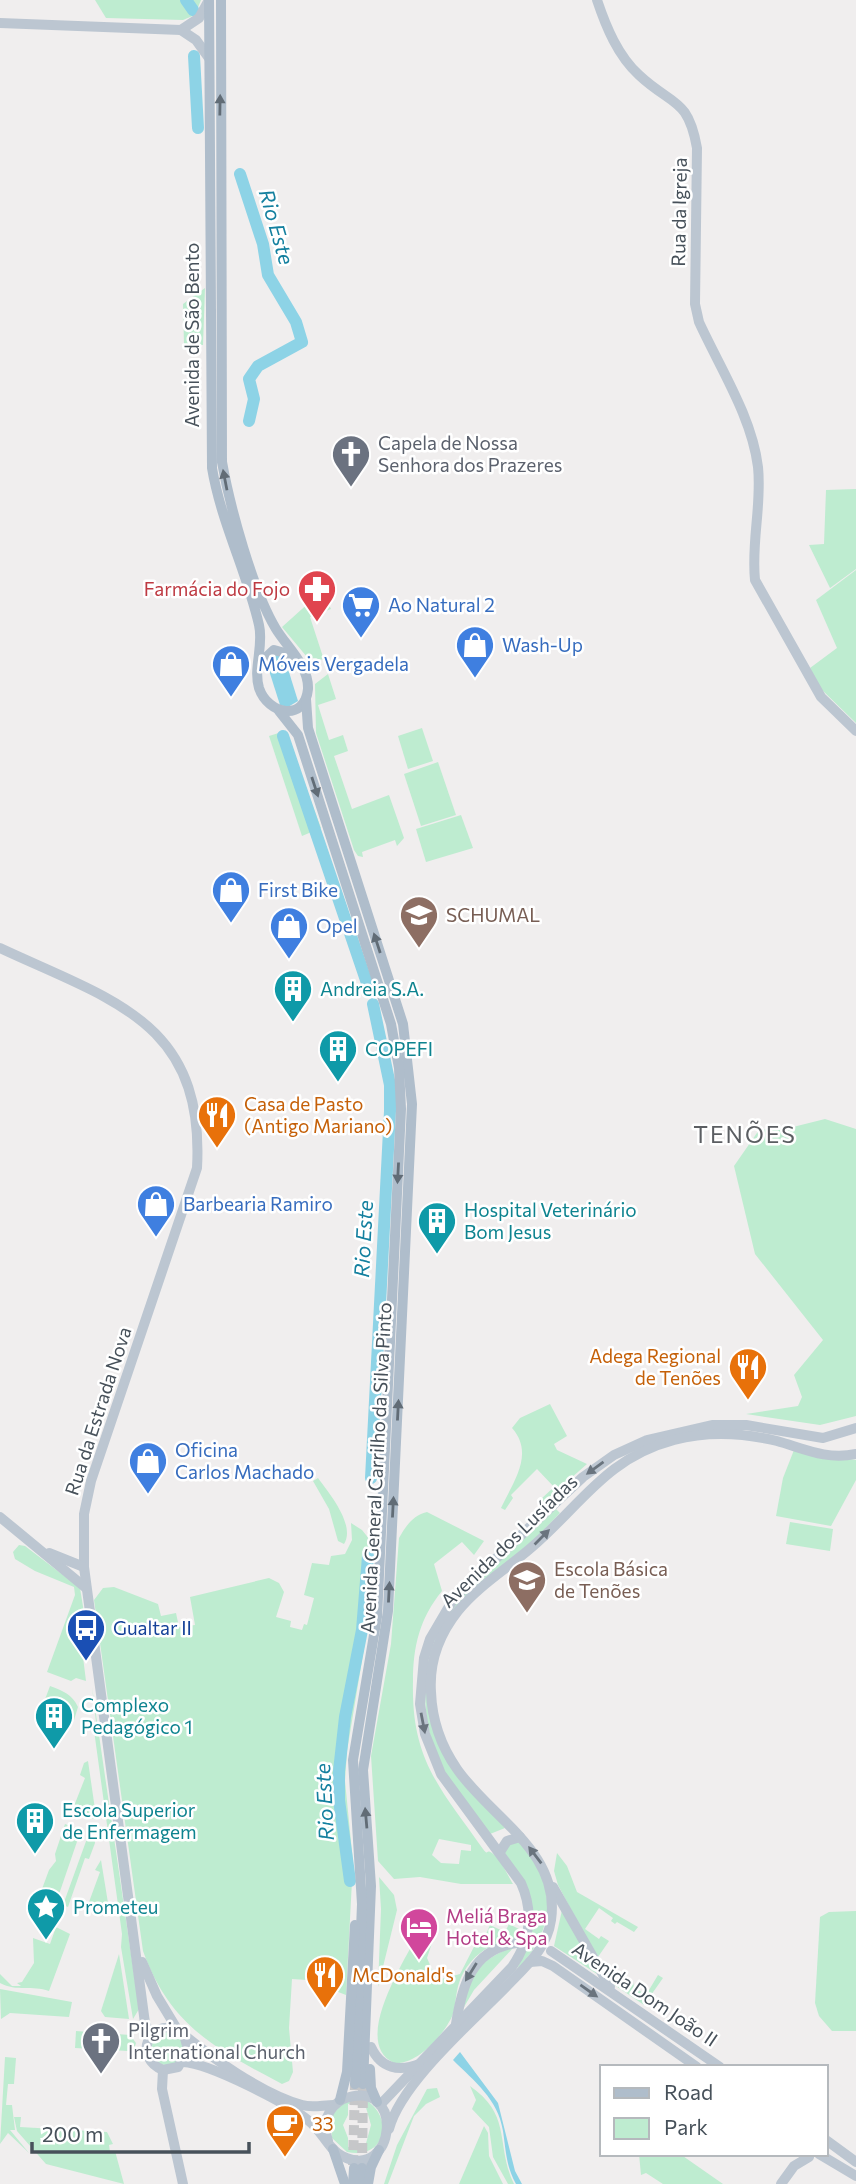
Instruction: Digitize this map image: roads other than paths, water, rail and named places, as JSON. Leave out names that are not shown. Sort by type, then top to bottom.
[{"type":"main road","points":[[180,30],[199,18],[209,0]]},
{"type":"main road","name":"Avenida de São Bento","points":[[209,0],[212,468],[217,495],[260,626],[260,663],[257,672],[259,688],[264,699],[279,711]]},
{"type":"main road","name":"Avenida de São Bento","points":[[221,0],[222,462],[228,494],[265,607],[306,676],[306,699]]},
{"type":"main road","name":"Rua da Igreja","points":[[597,0],[618,49],[638,74],[686,110],[693,123],[697,148],[695,304],[699,322],[755,449],[759,496],[752,560],[755,580],[821,696],[856,732]]},
{"type":"main road","points":[[0,23],[180,30],[197,40],[209,58]]},
{"type":"main road","points":[[260,663],[274,650],[294,656]]},
{"type":"main road","points":[[279,711],[292,712],[306,699]]},
{"type":"main road","name":"Avenida General Carrilho da Silva Pinto","points":[[306,699],[308,728],[403,1024],[412,1104],[388,1611],[363,1770],[366,1884],[359,2084]]},
{"type":"main road","name":"Avenida General Carrilho da Silva Pinto","points":[[279,711],[298,735],[391,1024],[399,1068],[401,1109],[377,1617],[353,1760],[353,1796],[366,1884]]},
{"type":"main road","name":"Rua da Estrada Nova","points":[[0,948],[122,1006],[147,1023],[172,1053],[191,1094],[199,1129],[197,1168],[91,1481],[84,1514],[82,1547],[145,2023],[150,2035]]},
{"type":"main road","points":[[728,1429],[836,1437],[856,1428]]},
{"type":"main road","points":[[728,1429],[779,1442],[808,1453],[841,1457],[856,1454]]},
{"type":"main road","name":"Avenida dos Lusíadas","points":[[378,2104],[421,2064],[512,1967],[527,1936],[529,1916],[525,1892],[500,1852],[441,1774],[422,1719],[422,1666],[430,1639],[461,1590],[558,1500],[616,1460],[672,1441],[728,1429]]},
{"type":"main road","points":[[808,1453],[812,1437]]},
{"type":"main road","name":"Avenida dos Lusíadas","points":[[389,2129],[395,2112],[430,2065],[530,1962],[549,1930],[552,1906],[548,1878],[539,1859],[458,1771],[446,1751],[433,1714],[431,1674],[440,1639],[460,1609],[536,1544],[616,1460]]},
{"type":"main road","points":[[558,1500],[559,1509],[568,1510]]},
{"type":"main road","points":[[0,1517],[61,1563],[86,1588]]},
{"type":"main road","points":[[61,1563],[82,1547]]},
{"type":"main road","points":[[61,1563],[84,1567]]},
{"type":"main road","points":[[500,1852],[507,1841],[520,1837]]},
{"type":"main road","points":[[548,1878],[596,1966],[617,1995]]},
{"type":"main road","points":[[366,1884],[377,1915],[370,2079],[378,2104],[387,2116],[389,2129],[371,2167],[368,2184]]},
{"type":"main road","points":[[345,2184],[325,2125],[347,2077],[355,1919],[366,1884]]},
{"type":"main road","points":[[456,2025],[462,1991],[474,1966],[490,1952],[516,1943]]},
{"type":"main road","name":"Rua da Estrada Nova","points":[[136,1944],[157,1996],[181,2032],[212,2059],[304,2106],[337,2103]]},
{"type":"main road","name":"Avenida Dom João II","points":[[551,1951],[717,2065]]},
{"type":"main road","name":"Avenida Dom João II","points":[[530,1962],[551,1964],[694,2065]]},
{"type":"main road","points":[[166,2027],[181,2032],[188,2049],[183,2062],[178,2067],[163,2070],[154,2066],[147,2056],[146,2045],[150,2035],[166,2027]]},
{"type":"main road","points":[[371,2047],[382,2062],[394,2069],[421,2064]]},
{"type":"main road","points":[[183,2062],[209,2067],[295,2111],[309,2120],[344,2157],[356,2160],[369,2157],[379,2150]]},
{"type":"main road","points":[[163,2070],[162,2090],[183,2184]]},
{"type":"main road","points":[[337,2103],[359,2095],[378,2104]]},
{"type":"main road","points":[[828,2141],[856,2162]]},
{"type":"main road","points":[[794,2166],[796,2156]]},
{"type":"main road","points":[[781,2184],[794,2166],[810,2156]]},
{"type":"main road","points":[[814,2156],[856,2176]]},
{"type":"main road","points":[[353,2184],[358,2168],[362,2184]]},
{"type":"water","points":[[277,654],[284,656],[298,701],[288,707],[280,705],[266,661]]},
{"type":"water","points":[[460,2052],[498,2103],[515,2171],[522,2184],[516,2184],[510,2171],[503,2131],[491,2100],[453,2060]]},
{"type":"waterway","name":"Rio Este","points":[[186,0],[193,10]]},
{"type":"waterway","name":"Rio Este","points":[[194,56],[198,128]]},
{"type":"waterway","name":"Rio Este","points":[[240,174],[263,244],[268,275],[296,322],[302,342],[258,366],[249,379],[254,399],[249,421]]},
{"type":"waterway","name":"Rio Este","points":[[283,736],[369,989]]},
{"type":"waterway","name":"Rio Este","points":[[371,1478],[390,1111],[390,1085],[373,1004]]},
{"type":"waterway","name":"Rio Este","points":[[350,1881],[339,1800],[339,1771],[345,1717],[362,1630],[368,1556]]},
{"type":"tunnel","points":[[353,2165],[355,2084]]},
{"type":"tunnel","points":[[362,2168],[363,2087]]},
{"type":"place","name":"Capela de Nossa Senhora dos Prazeres","points":[[351,488]]},
{"type":"place","name":"Farmácia do Fojo","points":[[317,623]]},
{"type":"place","name":"Ao Natural 2","points":[[361,639]]},
{"type":"place","name":"Wash-Up","points":[[475,679]]},
{"type":"place","name":"Móveis Vergadela","points":[[231,698]]},
{"type":"place","name":"First Bike","points":[[231,924]]},
{"type":"place","name":"SCHUMAL","points":[[419,949]]},
{"type":"place","name":"Opel","points":[[289,960]]},
{"type":"place","name":"Andreia S.A.","points":[[293,1023]]},
{"type":"place","name":"COPEFI","points":[[338,1083]]},
{"type":"place","name":"Casa de Pasto (Antigo Mariano)","points":[[217,1149]]},
{"type":"place","name":"Barbearia Ramiro","points":[[156,1238]]},
{"type":"place","name":"Hospital Veterinário Bom Jesus","points":[[437,1255]]},
{"type":"place","name":"Adega Regional de Tenões","points":[[748,1401]]},
{"type":"place","name":"Oficina Carlos Machado","points":[[148,1495]]},
{"type":"place","name":"Escola Básica de Tenões","points":[[527,1614]]},
{"type":"place","name":"Gualtar II","points":[[86,1662]]},
{"type":"place","name":"Complexo Pedagógico 1","points":[[54,1750]]},
{"type":"place","name":"Escola Superior de Enfermagem","points":[[35,1855]]},
{"type":"place","name":"Prometeu","points":[[46,1941]]},
{"type":"place","name":"Meliá Braga Hotel & Spa","points":[[419,1961]]},
{"type":"place","name":"McDonald's","points":[[325,2009]]},
{"type":"place","name":"Pilgrim International Church","points":[[101,2075]]},
{"type":"place","name":"33","points":[[285,2158]]},
{"type":"district","name":"TENÕES","points":[[745,1135]]}]
